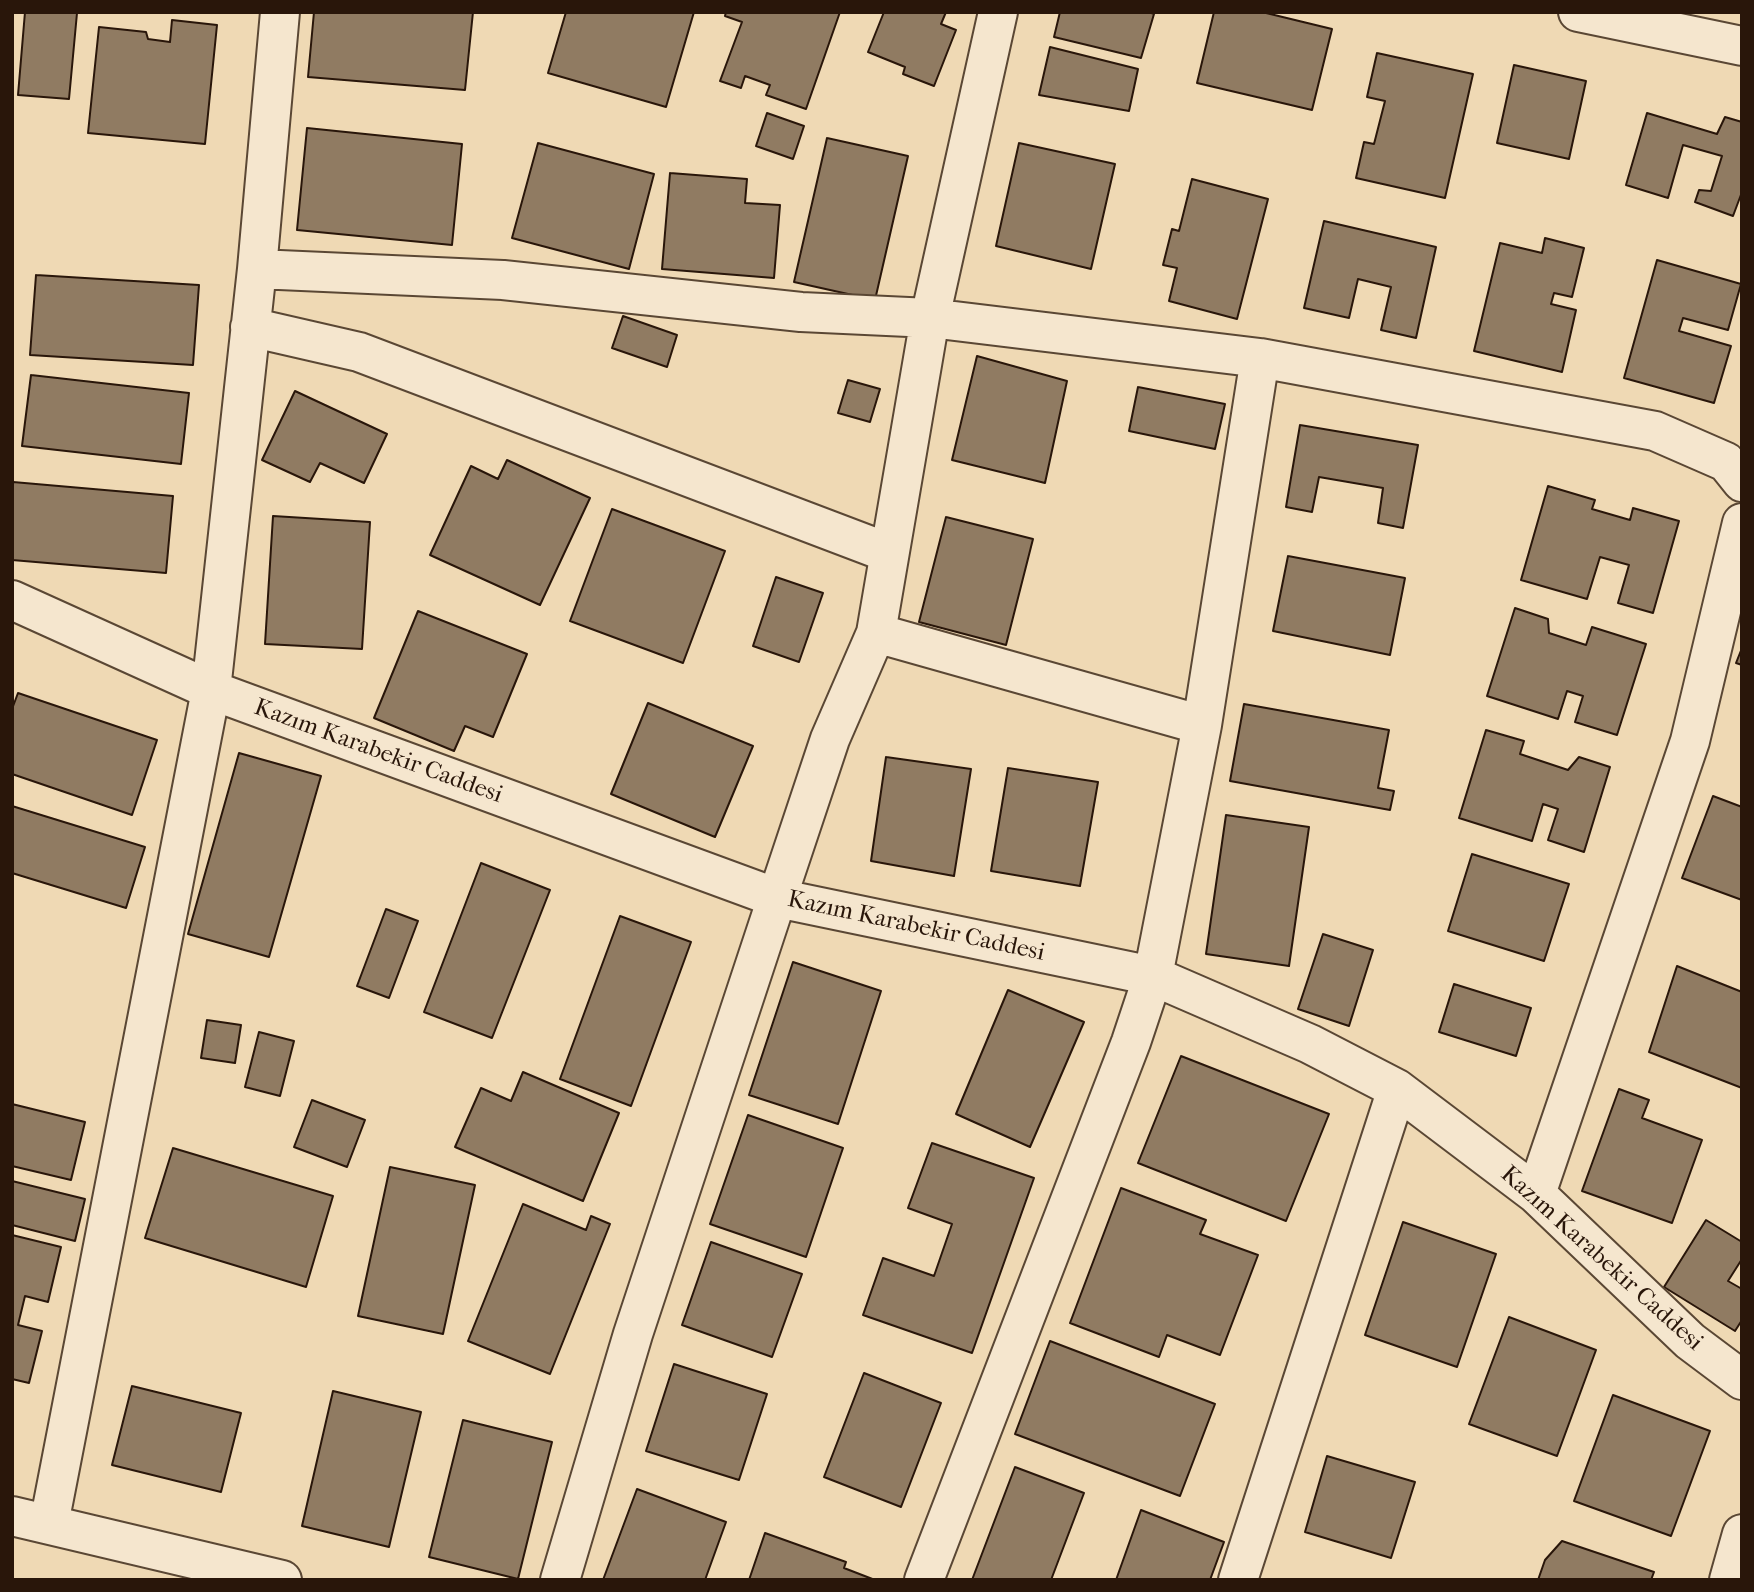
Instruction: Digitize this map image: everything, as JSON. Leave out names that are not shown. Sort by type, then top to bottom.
[{"type":"street","points":[[50,1524],[211,690],[257,270],[281,12]]},
{"type":"street","points":[[560,1580],[633,1334],[830,739],[876,634],[930,318],[998,12]]},
{"type":"street","points":[[1578,12],[1742,46]]},
{"type":"street","points":[[257,270],[503,280],[801,312],[930,318],[1260,358],[1655,431],[1726,462],[1742,482]]},
{"type":"street","points":[[250,327],[359,352],[889,553]]},
{"type":"street","points":[[924,1580],[1131,1042],[1153,976],[1202,725],[1260,358]]},
{"type":"street","points":[[1536,1194],[1690,741],[1742,523]]},
{"type":"street","name":"Kazım Karabekir Caddesi","points":[[12,600],[211,690],[777,898],[1153,976],[1310,1044],[1397,1089],[1536,1194],[1690,1342],[1742,1380]]},
{"type":"street","points":[[876,634],[1202,725]]},
{"type":"street","points":[[1238,1580],[1397,1089]]},
{"type":"street","points":[[12,1516],[50,1524],[140,1563],[282,1580]]},
{"type":"street","points":[[1729,1580],[1742,1534]]},
{"type":"building","points":[[25,12],[77,13],[69,99],[18,95]]},
{"type":"building","points":[[314,12],[473,12],[465,90],[308,77]]},
{"type":"building","points":[[566,12],[694,12],[666,107],[548,73]]},
{"type":"building","points":[[726,12],[840,12],[806,109],[766,95],[770,85],[745,76],[741,88],[720,81],[742,22],[725,16]]},
{"type":"building","points":[[884,12],[946,12],[941,24],[956,30],[934,86],[903,74],[905,67],[868,52]]},
{"type":"building","points":[[1060,12],[1154,14],[1141,58],[1054,37]]},
{"type":"building","points":[[1214,12],[1262,12],[1332,29],[1312,110],[1197,83]]},
{"type":"building","points":[[172,20],[217,25],[205,144],[88,133],[99,27],[146,32],[148,39],[170,42]]},
{"type":"building","points":[[1050,47],[1138,69],[1129,111],[1039,95]]},
{"type":"building","points":[[1377,53],[1473,74],[1445,198],[1356,178],[1364,142],[1374,144],[1385,101],[1367,97]]},
{"type":"building","points":[[1514,65],[1586,81],[1569,159],[1497,143]]},
{"type":"building","points":[[767,113],[804,126],[793,159],[756,146]]},
{"type":"building","points":[[1647,113],[1717,134],[1725,117],[1742,122],[1742,192],[1733,216],[1695,202],[1699,190],[1711,191],[1722,156],[1683,145],[1668,198],[1626,185]]},
{"type":"building","points":[[307,128],[462,144],[452,245],[297,230]]},
{"type":"building","points":[[827,138],[908,156],[875,300],[794,282]]},
{"type":"building","points":[[538,143],[654,174],[629,269],[512,238]]},
{"type":"building","points":[[1019,143],[1115,164],[1091,269],[996,246]]},
{"type":"building","points":[[670,173],[747,179],[745,203],[780,205],[774,278],[662,269]]},
{"type":"building","points":[[1192,179],[1268,199],[1237,319],[1169,301],[1177,268],[1163,265],[1172,229],[1179,231]]},
{"type":"building","points":[[1324,221],[1436,247],[1416,338],[1381,330],[1391,287],[1358,279],[1349,318],[1304,308]]},
{"type":"building","points":[[1545,238],[1584,248],[1572,297],[1554,293],[1551,304],[1576,310],[1562,372],[1474,351],[1500,243],[1542,253]]},
{"type":"building","points":[[1657,260],[1741,284],[1728,330],[1683,318],[1679,331],[1731,346],[1714,403],[1624,378]]},
{"type":"building","points":[[36,275],[199,285],[193,365],[30,355]]},
{"type":"building","points":[[623,316],[677,335],[667,367],[612,348]]},
{"type":"building","points":[[977,356],[1067,381],[1045,483],[952,460]]},
{"type":"building","points":[[31,375],[189,393],[181,464],[22,446]]},
{"type":"building","points":[[848,380],[880,389],[870,422],[838,413]]},
{"type":"building","points":[[1138,387],[1225,404],[1215,449],[1129,431]]},
{"type":"building","points":[[295,391],[387,434],[364,483],[320,463],[310,482],[262,460]]},
{"type":"building","points":[[1300,425],[1418,445],[1403,528],[1378,523],[1383,488],[1319,477],[1312,512],[1286,507]]},
{"type":"building","points":[[507,460],[590,498],[540,605],[430,555],[471,466],[498,479]]},
{"type":"building","points":[[13,482],[173,496],[166,573],[12,560]]},
{"type":"building","points":[[1548,486],[1595,500],[1592,509],[1630,520],[1633,508],[1679,521],[1653,613],[1618,603],[1629,565],[1600,557],[1587,599],[1521,580]]},
{"type":"building","points":[[612,509],[725,551],[683,663],[570,621]]},
{"type":"building","points":[[273,516],[370,522],[362,649],[265,644]]},
{"type":"building","points":[[946,517],[1033,539],[1006,645],[919,622]]},
{"type":"building","points":[[1288,556],[1405,578],[1390,655],[1273,631]]},
{"type":"building","points":[[776,577],[823,593],[799,662],[753,646]]},
{"type":"building","points":[[1515,608],[1548,619],[1549,633],[1586,645],[1592,627],[1646,644],[1617,735],[1575,722],[1583,696],[1567,691],[1558,719],[1487,696]]},
{"type":"building","points":[[418,611],[527,654],[493,737],[465,726],[454,751],[374,718]]},
{"type":"building","points":[[1742,648],[1742,665],[1736,663]]},
{"type":"building","points":[[18,693],[157,740],[132,815],[12,774],[12,709]]},
{"type":"building","points":[[648,703],[753,746],[715,837],[611,794]]},
{"type":"building","points":[[1244,704],[1389,730],[1378,788],[1394,791],[1390,810],[1230,781]]},
{"type":"building","points":[[1486,730],[1524,741],[1520,754],[1568,770],[1579,757],[1610,767],[1584,852],[1548,840],[1558,809],[1543,804],[1532,841],[1459,818]]},
{"type":"building","points":[[239,753],[321,776],[269,957],[188,934]]},
{"type":"building","points":[[886,757],[971,769],[954,876],[871,861]]},
{"type":"building","points":[[1008,768],[1098,782],[1080,886],[991,871]]},
{"type":"building","points":[[1713,796],[1742,807],[1742,900],[1682,878]]},
{"type":"building","points":[[12,806],[145,847],[126,908],[12,873]]},
{"type":"building","points":[[1226,815],[1309,827],[1289,966],[1206,954]]},
{"type":"building","points":[[1472,854],[1569,884],[1544,961],[1448,931]]},
{"type":"building","points":[[481,863],[550,890],[492,1038],[424,1012]]},
{"type":"building","points":[[386,909],[418,921],[389,998],[357,986]]},
{"type":"building","points":[[620,916],[691,942],[631,1106],[560,1079]]},
{"type":"building","points":[[1323,934],[1373,950],[1349,1026],[1298,1009]]},
{"type":"building","points":[[793,962],[881,991],[838,1124],[749,1095]]},
{"type":"building","points":[[1677,966],[1742,992],[1742,1088],[1649,1052]]},
{"type":"building","points":[[1454,984],[1531,1008],[1516,1056],[1439,1032]]},
{"type":"building","points":[[1008,990],[1084,1022],[1030,1147],[956,1114]]},
{"type":"building","points":[[207,1020],[241,1025],[235,1063],[201,1058]]},
{"type":"building","points":[[259,1032],[294,1041],[280,1096],[245,1087]]},
{"type":"building","points":[[1181,1056],[1329,1114],[1286,1221],[1138,1163]]},
{"type":"building","points":[[523,1072],[619,1113],[583,1201],[455,1147],[481,1088],[511,1101]]},
{"type":"building","points":[[1619,1089],[1649,1100],[1642,1118],[1702,1140],[1672,1223],[1582,1191]]},
{"type":"building","points":[[312,1100],[365,1120],[347,1167],[294,1147]]},
{"type":"building","points":[[12,1104],[85,1122],[71,1180],[12,1166]]},
{"type":"building","points":[[748,1115],[843,1148],[806,1257],[710,1224]]},
{"type":"building","points":[[932,1143],[1034,1178],[972,1353],[863,1315],[883,1258],[934,1276],[952,1224],[908,1208]]},
{"type":"building","points":[[173,1148],[333,1196],[306,1287],[145,1238]]},
{"type":"building","points":[[390,1167],[475,1185],[443,1334],[358,1316]]},
{"type":"building","points":[[12,1181],[85,1199],[75,1241],[12,1225]]},
{"type":"building","points":[[1121,1188],[1206,1220],[1200,1234],[1258,1255],[1220,1355],[1167,1335],[1159,1357],[1070,1323]]},
{"type":"building","points":[[523,1204],[586,1230],[591,1216],[610,1224],[550,1374],[468,1341]]},
{"type":"building","points":[[1706,1220],[1742,1242],[1742,1259],[1728,1281],[1742,1289],[1742,1320],[1735,1331],[1664,1287]]},
{"type":"building","points":[[1403,1222],[1496,1254],[1457,1367],[1365,1335]]},
{"type":"building","points":[[12,1235],[61,1247],[48,1302],[25,1296],[18,1325],[42,1331],[29,1383],[12,1379]]},
{"type":"building","points":[[711,1242],[802,1274],[772,1357],[682,1325]]},
{"type":"building","points":[[1509,1317],[1596,1350],[1557,1456],[1469,1424]]},
{"type":"building","points":[[1050,1341],[1215,1404],[1180,1496],[1015,1434]]},
{"type":"building","points":[[674,1364],[767,1394],[739,1480],[646,1451]]},
{"type":"building","points":[[864,1373],[941,1403],[901,1507],[824,1477]]},
{"type":"building","points":[[132,1386],[241,1413],[221,1492],[112,1465]]},
{"type":"building","points":[[333,1391],[421,1412],[389,1547],[302,1526]]},
{"type":"building","points":[[1613,1395],[1710,1431],[1671,1536],[1574,1501]]},
{"type":"building","points":[[463,1420],[552,1442],[518,1579],[429,1557]]},
{"type":"building","points":[[1327,1456],[1415,1482],[1391,1558],[1305,1532]]},
{"type":"building","points":[[1015,1467],[1084,1493],[1051,1580],[972,1580]]},
{"type":"building","points":[[637,1489],[726,1522],[705,1580],[603,1580]]},
{"type":"building","points":[[1141,1510],[1224,1542],[1210,1580],[1116,1580]]},
{"type":"building","points":[[765,1533],[846,1562],[844,1568],[875,1580],[749,1580]]},
{"type":"building","points":[[1562,1541],[1654,1572],[1651,1580],[1538,1580],[1545,1560]]}]
